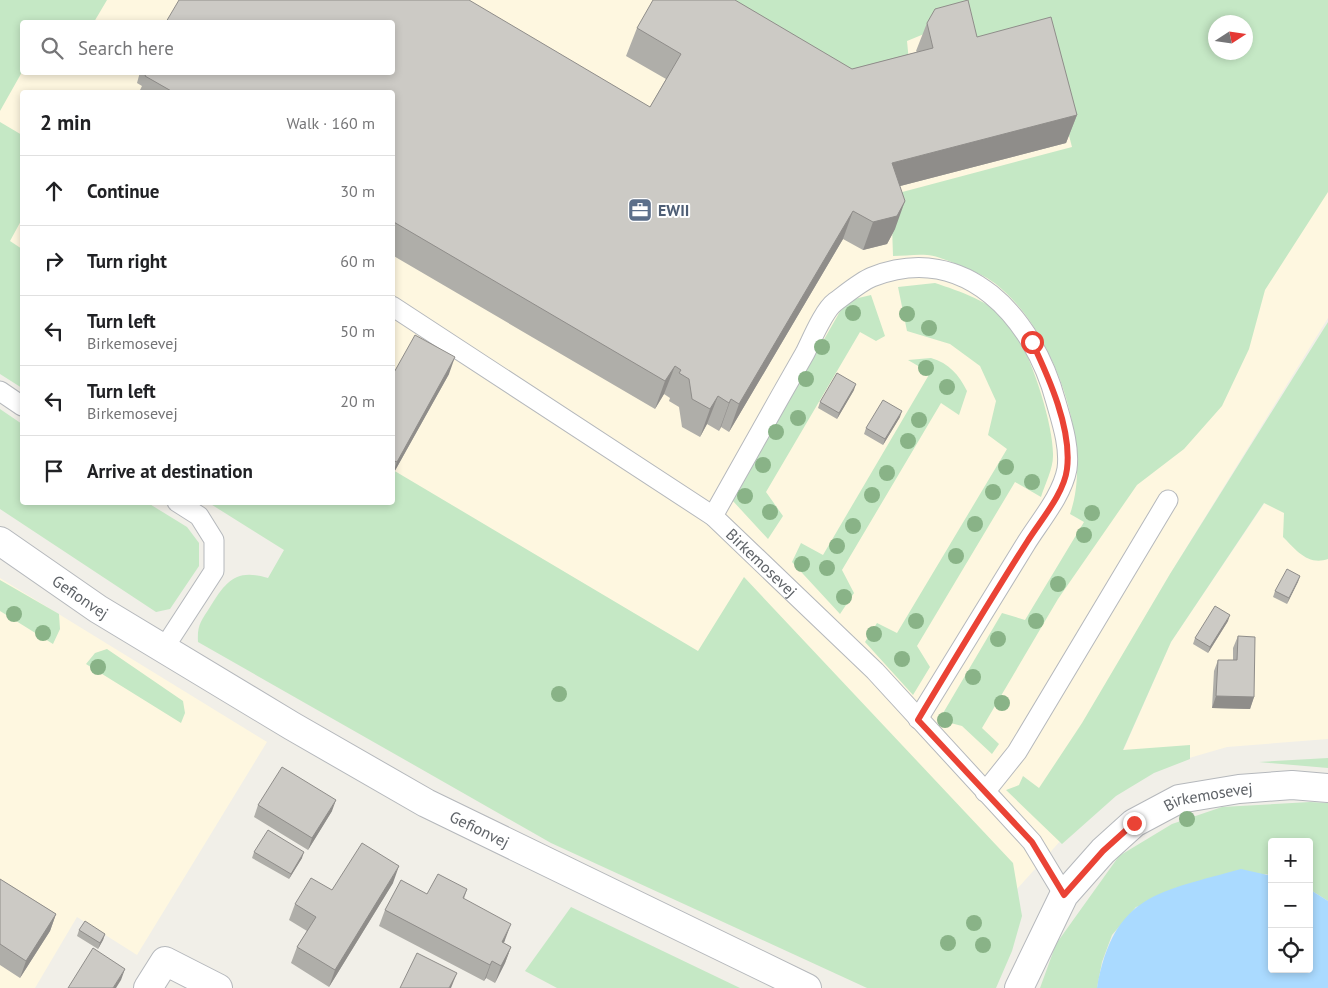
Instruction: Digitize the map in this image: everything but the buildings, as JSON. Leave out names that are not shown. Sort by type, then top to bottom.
[{"type":"street","name":"Gefionvej","points":[[0,541],[98,609],[292,726],[426,803],[806,988]]},
{"type":"street","name":"Birkemosevej","points":[[1019,988],[1064,895],[1103,851],[1134,823],[1179,799],[1239,789],[1292,785],[1328,788]]},
{"type":"street","points":[[148,988],[165,961],[218,988]]},
{"type":"lane","points":[[713,516],[832,304],[871,277],[905,268],[938,268],[964,277],[1010,310],[1032,342],[1051,382],[1066,440],[1067,470],[1052,505],[1027,541],[918,720]]},
{"type":"lane","name":"Birkemosevej","points":[[395,308],[713,516],[875,671],[1032,842],[1064,895]]},
{"type":"lane","points":[[0,391],[20,405]]},
{"type":"lane","points":[[986,792],[1017,752],[1168,500]]},
{"type":"lane","points":[[164,648],[214,571],[214,540],[199,516],[182,505]]},
{"type":"shaded area","points":[[0,0],[1142,0],[1239,116],[1328,102],[1328,318],[1170,574],[1083,723],[1123,751],[1171,642],[1328,409],[1328,739],[1227,747],[1165,765],[1116,793],[1063,838],[1017,889],[395,504],[395,90],[20,90],[20,302],[0,290]]},
{"type":"shaded area","points":[[0,578],[267,742],[137,955],[77,917],[35,988],[0,988]]},
{"type":"green space","points":[[0,0],[107,0],[95,20],[20,20],[20,75],[0,111]]},
{"type":"green space","points":[[689,0],[1328,0],[1328,192],[1265,290],[1249,349],[1222,406],[1184,449],[1137,485],[1058,599],[982,728],[999,744],[992,754],[962,726],[939,720],[1002,613],[1025,620],[1084,522],[1070,514],[1076,485],[1077,453],[1072,419],[1062,385],[1048,352],[1030,322],[1010,297],[987,278],[948,261],[927,255],[893,256],[891,195],[1072,147],[1044,39],[971,54],[958,20],[907,41],[910,72],[841,89]]},
{"type":"green space","points":[[0,122],[20,134],[20,223],[10,241],[20,248],[20,387],[0,374]]},
{"type":"green space","points":[[935,283],[964,294],[994,309],[1009,322],[1017,334],[1032,367],[1045,406],[1052,442],[1053,461],[1041,497],[1015,482],[917,646],[930,667],[913,695],[865,642],[877,623],[897,633],[1007,449],[988,435],[996,401],[980,366],[950,344],[907,331],[898,287]]},
{"type":"green space","points":[[871,295],[885,336],[876,341],[860,332],[766,492],[783,516],[768,539],[732,500],[846,301]]},
{"type":"green space","points":[[1328,322],[1328,559],[1321,561],[1308,559],[1298,552],[1283,537],[1284,513],[1264,503],[1171,642],[1123,750],[1190,745],[1190,759],[1154,773],[1116,796],[1062,844],[1006,790],[1019,785],[1023,776],[1039,788],[1082,723],[1170,574]]},
{"type":"green space","points":[[931,358],[953,370],[967,391],[959,415],[941,403],[842,570],[854,593],[840,614],[792,562],[801,543],[823,555],[930,373],[908,360]]},
{"type":"green space","points":[[0,409],[20,423],[20,505],[151,505],[187,527],[199,543],[199,566],[170,609],[156,612],[0,509]]},
{"type":"green space","points":[[395,471],[698,651],[744,577],[1013,863],[1022,916],[1012,951],[996,988],[867,988],[551,843],[198,642],[198,631],[202,620],[221,590],[233,579],[240,576],[257,575],[268,578],[284,550],[212,505],[395,505]]},
{"type":"green space","points":[[0,580],[59,614],[60,629],[53,644],[0,611]]},
{"type":"green space","points":[[107,649],[183,701],[185,713],[181,723],[86,664],[95,653]]},
{"type":"green space","points":[[1328,758],[1328,768],[1259,762]]},
{"type":"green space","points":[[1310,802],[1328,803],[1328,901],[1313,892],[1313,838],[1268,838],[1268,875],[1136,907],[1112,935],[1102,962],[1097,988],[1040,988],[1056,944],[1119,856],[1172,824],[1222,807]]},
{"type":"green space","points":[[571,907],[740,988],[557,988],[525,971]]},
{"type":"water","points":[[1241,869],[1268,875],[1268,973],[1313,973],[1313,892],[1328,901],[1328,988],[1097,988],[1105,957],[1115,933],[1129,915],[1145,901],[1187,884]]},
{"type":"place","name":"EWII","points":[[640,210]]},
{"type":"route","points":[[1032,342],[1051,382],[1066,440],[1067,470],[1052,505],[1027,541],[918,720],[1032,842],[1064,895],[1103,851],[1134,823]]}]
